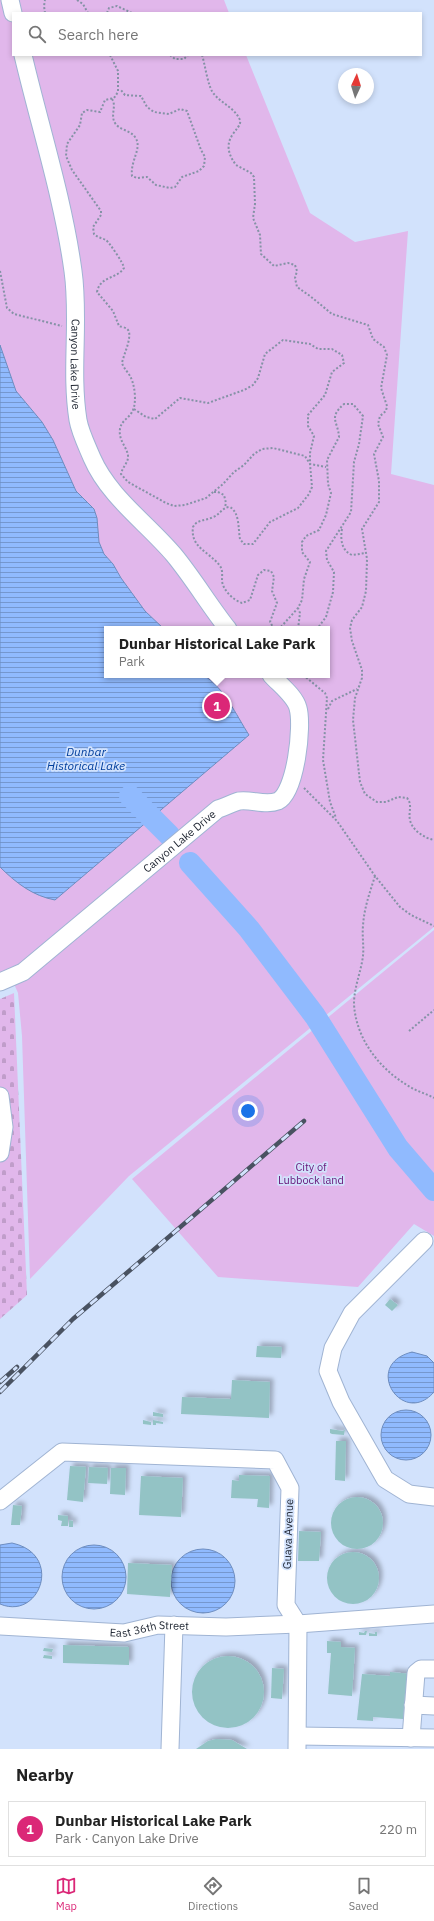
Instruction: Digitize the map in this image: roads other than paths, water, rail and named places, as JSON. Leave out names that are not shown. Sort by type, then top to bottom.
[{"type":"street","points":[[10,0],[13,12]]},
{"type":"street","name":"Canyon Lake Drive","points":[[23,56],[48,152],[69,244],[77,298],[76,395],[79,422],[93,460],[104,479],[128,508],[174,555],[226,626]]},
{"type":"street","name":"Canyon Lake Drive","points":[[0,982],[23,972],[218,809],[239,801],[269,803],[279,800],[286,795],[294,774],[301,721],[298,706],[274,678]]},
{"type":"street","points":[[0,1096],[4,1127],[0,1153]]},
{"type":"street","points":[[424,1241],[352,1313],[333,1348],[328,1371],[341,1402],[385,1479],[409,1494],[434,1497]]},
{"type":"street","name":"Guava Avenue","points":[[0,1501],[62,1452],[275,1460],[290,1488],[286,1605],[298,1624]]},
{"type":"street","name":"East 36th Street","points":[[0,1626],[124,1633],[158,1625],[226,1627],[298,1624],[434,1614]]},
{"type":"street","points":[[298,1624],[297,1742],[434,1738]]},
{"type":"street","points":[[170,1749],[174,1626]]},
{"type":"street","points":[[411,1738],[416,1673],[421,1669],[434,1670]]},
{"type":"street","points":[[413,1705],[434,1706]]},
{"type":"water","name":"Dunbar Historical Lake","points":[[0,345],[16,391],[42,422],[53,440],[76,491],[94,509],[97,518],[99,542],[104,554],[113,564],[121,578],[145,611],[161,626],[104,626],[104,678],[207,678],[223,694],[249,735],[55,900],[39,895],[25,888],[0,867]]},
{"type":"water","points":[[412,1352],[427,1356],[434,1363],[434,1392],[422,1401],[410,1403],[400,1399],[392,1390],[388,1380],[390,1369],[397,1359]]},
{"type":"water","points":[[401,1410],[411,1410],[424,1417],[431,1430],[431,1440],[424,1453],[411,1460],[401,1460],[392,1456],[385,1449],[381,1440],[381,1430],[385,1421],[392,1414]]},
{"type":"water","points":[[12,1543],[28,1549],[38,1560],[42,1572],[40,1584],[35,1595],[26,1603],[14,1607],[0,1604],[0,1545]]},
{"type":"water","points":[[94,1545],[112,1551],[120,1559],[126,1577],[120,1595],[112,1603],[94,1609],[76,1603],[68,1595],[62,1577],[68,1559],[76,1551]]},
{"type":"water","points":[[203,1549],[221,1555],[229,1563],[235,1581],[229,1599],[221,1607],[203,1613],[185,1607],[177,1599],[171,1581],[177,1563],[185,1555]]},
{"type":"waterway","points":[[130,796],[169,835]]},
{"type":"waterway","points":[[190,863],[249,929],[315,1016],[398,1148],[434,1190]]},
{"type":"railway","points":[[0,1392],[73,1319],[304,1121]]},
{"type":"railway","points":[[0,1382],[17,1367]]},
{"type":"place","name":"Dunbar Historical Lake Park","points":[[217,706]]},
{"type":"park label","name":"City of Lubbock land","points":[[311,1173]]}]
